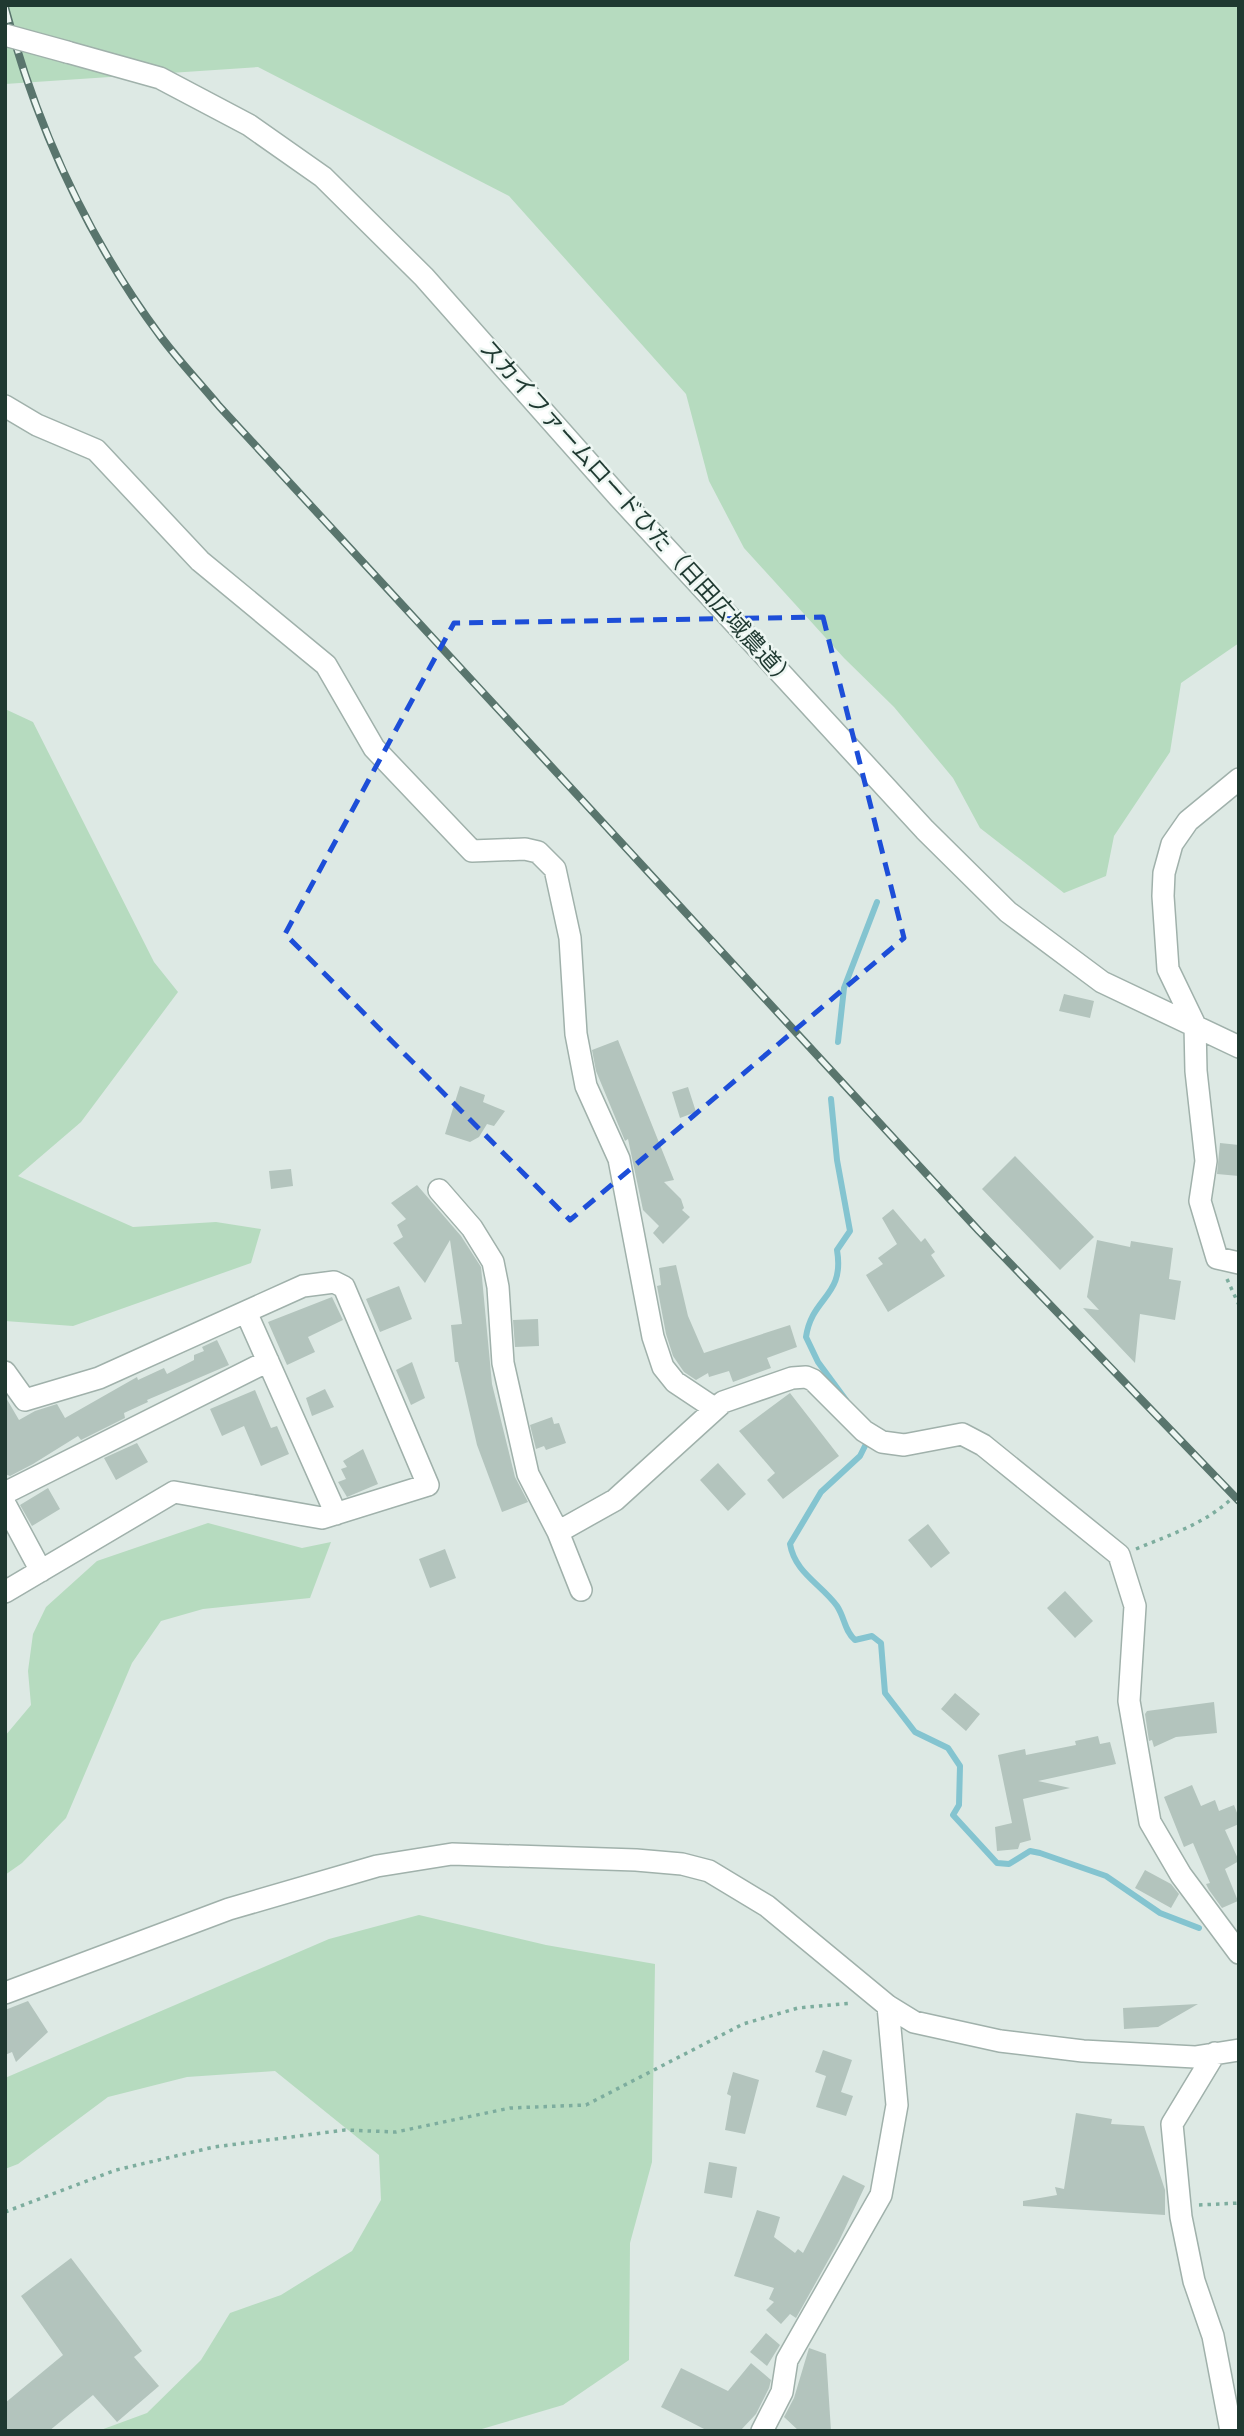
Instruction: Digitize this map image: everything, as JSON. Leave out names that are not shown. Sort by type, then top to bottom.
[{"type":"street","name":"スカイファームロードひた（日田広域農道）","points":[[5,35],[160,78],[249,125],[323,177],[424,278],[618,496],[925,830],[1008,912],[1102,982],[1239,1047]]},
{"type":"street","points":[[5,406],[37,425],[96,450],[200,561],[326,665],[374,748],[472,851],[525,849],[538,852],[555,869],[570,938],[576,1034],[586,1086],[619,1159],[653,1337],[663,1367],[675,1382],[714,1408]]},
{"type":"street","points":[[1239,779],[1188,821],[1172,844],[1164,873],[1168,970],[1195,1025],[1196,1071],[1206,1161],[1200,1201],[1217,1258],[1239,1263]]},
{"type":"street","points":[[439,1190],[472,1228],[492,1262],[498,1287],[503,1363],[528,1474],[558,1532],[581,1590]]},
{"type":"street","points":[[5,1372],[25,1399],[99,1378],[303,1286],[334,1282],[344,1287],[428,1485],[322,1518],[174,1492],[5,1592]]},
{"type":"street","points":[[246,1311],[336,1514]]},
{"type":"street","points":[[5,1493],[268,1361]]},
{"type":"street","points":[[558,1532],[615,1500],[714,1408],[778,1382],[806,1377],[820,1386],[864,1431],[882,1442],[904,1446],[962,1434],[1012,1465],[1119,1555],[1135,1606],[1129,1701],[1150,1822],[1181,1875],[1239,1953]]},
{"type":"street","points":[[5,1504],[41,1571]]},
{"type":"street","points":[[5,1993],[229,1909],[377,1866],[452,1854],[636,1860],[682,1864],[709,1871],[767,1906],[888,2006],[914,2022],[1000,2041],[1195,2057],[1239,2050]]},
{"type":"street","points":[[762,2431],[782,2392],[787,2360],[881,2195],[897,2105],[888,2006]]},
{"type":"street","points":[[1215,2053],[1172,2124],[1180,2206],[1195,2281],[1213,2336],[1231,2431]]},
{"type":"path","points":[[1119,1555],[1199,1523],[1222,1509],[1239,1490]]},
{"type":"path","points":[[5,2211],[116,2170],[214,2147],[345,2130],[396,2132],[510,2108],[586,2105],[743,2024],[798,2008],[839,2002],[888,2006]]},
{"type":"path","points":[[1180,2206],[1239,2203]]},
{"type":"highlighted area","points":[[823,617],[904,938],[570,1220],[285,934],[454,623]]},
{"type":"green space","points":[[5,5],[1239,5],[1239,643],[1181,683],[1170,752],[1114,836],[1106,876],[1064,893],[980,828],[953,778],[894,707],[844,658],[744,548],[709,481],[686,394],[509,196],[258,67],[5,84]]},
{"type":"green space","points":[[5,709],[33,722],[154,962],[178,992],[81,1122],[18,1176],[133,1227],[216,1222],[261,1229],[251,1263],[73,1326],[5,1321]]},
{"type":"green space","points":[[208,1523],[302,1548],[331,1542],[310,1598],[203,1609],[161,1621],[132,1663],[66,1818],[22,1863],[5,1875],[5,1736],[31,1705],[28,1671],[33,1634],[46,1607],[97,1561]]},
{"type":"green space","points":[[419,1915],[546,1945],[655,1964],[652,2162],[630,2243],[629,2360],[563,2405],[475,2431],[98,2431],[147,2413],[201,2360],[230,2313],[281,2295],[352,2251],[381,2200],[379,2155],[275,2071],[187,2077],[108,2097],[18,2164],[5,2169],[5,2078],[329,1939]]},
{"type":"building","points":[[1064,994],[1094,1001],[1090,1018],[1059,1011]]},
{"type":"building","points":[[618,1040],[674,1180],[664,1182],[681,1199],[684,1208],[682,1210],[690,1217],[663,1244],[653,1233],[659,1226],[643,1210],[628,1139],[625,1141],[596,1071],[592,1050]]},
{"type":"building","points":[[460,1086],[485,1095],[483,1102],[505,1111],[494,1126],[487,1124],[479,1137],[470,1142],[445,1134]]},
{"type":"building","points":[[688,1087],[696,1112],[680,1118],[672,1092]]},
{"type":"building","points":[[1220,1143],[1239,1145],[1239,1176],[1217,1174]]},
{"type":"building","points":[[1015,1156],[1094,1237],[1060,1270],[982,1189]]},
{"type":"building","points":[[291,1169],[293,1186],[271,1189],[269,1171]]},
{"type":"building","points":[[417,1185],[461,1236],[481,1267],[492,1384],[515,1477],[528,1502],[502,1512],[477,1445],[458,1362],[455,1362],[451,1325],[462,1324],[450,1240],[425,1283],[393,1243],[403,1237],[397,1225],[406,1219],[391,1203]]},
{"type":"building","points":[[893,1209],[921,1242],[925,1238],[935,1252],[931,1255],[945,1276],[888,1312],[866,1275],[883,1264],[878,1258],[897,1244],[882,1218]]},
{"type":"building","points":[[1097,1240],[1130,1247],[1131,1241],[1173,1248],[1169,1279],[1181,1281],[1175,1320],[1140,1314],[1135,1363],[1083,1308],[1099,1310],[1087,1297]]},
{"type":"building","points":[[676,1265],[688,1316],[704,1353],[790,1325],[797,1347],[767,1358],[771,1368],[733,1382],[729,1371],[709,1377],[708,1373],[696,1380],[684,1372],[673,1356],[666,1334],[657,1286],[661,1285],[659,1268]]},
{"type":"building","points":[[399,1286],[412,1319],[380,1332],[366,1299]]},
{"type":"building","points":[[332,1297],[343,1320],[308,1337],[315,1352],[287,1365],[268,1322]]},
{"type":"building","points":[[538,1319],[539,1346],[515,1347],[513,1320]]},
{"type":"building","points":[[217,1340],[229,1365],[147,1400],[148,1402],[124,1413],[125,1418],[81,1440],[78,1436],[10,1476],[5,1474],[5,1396],[19,1420],[57,1404],[65,1418],[137,1377],[138,1380],[164,1368],[167,1374],[194,1360],[194,1355],[204,1351],[202,1347]]},
{"type":"building","points":[[412,1362],[425,1398],[411,1405],[396,1370]]},
{"type":"building","points":[[325,1389],[334,1407],[312,1416],[306,1398]]},
{"type":"building","points":[[255,1390],[271,1428],[277,1426],[289,1454],[261,1466],[244,1426],[222,1436],[210,1409]]},
{"type":"building","points":[[790,1393],[839,1456],[783,1499],[767,1480],[775,1473],[739,1431]]},
{"type":"building","points":[[552,1417],[554,1424],[559,1423],[566,1443],[546,1450],[544,1446],[536,1449],[530,1425]]},
{"type":"building","points":[[137,1443],[148,1462],[116,1480],[104,1458]]},
{"type":"building","points":[[363,1449],[378,1484],[347,1497],[338,1482],[346,1479],[341,1469],[347,1467],[343,1461]]},
{"type":"building","points":[[718,1463],[746,1494],[728,1511],[700,1480]]},
{"type":"building","points":[[48,1488],[60,1509],[32,1526],[20,1505]]},
{"type":"building","points":[[928,1524],[950,1553],[931,1568],[908,1540]]},
{"type":"building","points":[[445,1549],[456,1578],[430,1588],[419,1559]]},
{"type":"building","points":[[1065,1591],[1093,1621],[1075,1638],[1047,1608]]},
{"type":"building","points":[[955,1693],[980,1714],[966,1731],[941,1709]]},
{"type":"building","points":[[1214,1702],[1217,1733],[1176,1737],[1154,1747],[1152,1740],[1149,1741],[1145,1714],[1147,1711]]},
{"type":"building","points":[[1098,1736],[1100,1744],[1110,1742],[1116,1764],[1038,1781],[1070,1788],[1023,1799],[1031,1840],[1020,1843],[1018,1849],[997,1851],[995,1827],[1012,1823],[998,1755],[1025,1749],[1026,1755],[1076,1745],[1075,1741]]},
{"type":"building","points":[[1192,1785],[1201,1806],[1215,1800],[1219,1811],[1234,1805],[1239,1818],[1239,1824],[1225,1830],[1239,1861],[1225,1869],[1238,1901],[1222,1908],[1206,1884],[1210,1883],[1193,1843],[1184,1847],[1164,1797]]},
{"type":"building","points":[[1145,1870],[1171,1884],[1179,1894],[1171,1908],[1135,1888]]},
{"type":"building","points":[[28,2001],[48,2032],[16,2062],[12,2052],[5,2055],[5,2010]]},
{"type":"building","points":[[1198,2004],[1158,2027],[1124,2029],[1123,2008]]},
{"type":"building","points":[[823,2050],[852,2060],[841,2092],[853,2096],[846,2116],[816,2107],[826,2076],[815,2072]]},
{"type":"building","points":[[733,2072],[759,2080],[745,2134],[725,2130],[731,2096],[727,2094]]},
{"type":"building","points":[[1076,2113],[1112,2119],[1111,2124],[1144,2126],[1165,2190],[1165,2215],[1023,2206],[1023,2201],[1057,2195],[1055,2187],[1064,2189]]},
{"type":"building","points":[[709,2162],[737,2167],[732,2198],[704,2193]]},
{"type":"building","points":[[843,2175],[865,2186],[839,2241],[796,2318],[790,2314],[781,2324],[766,2310],[774,2302],[769,2299],[774,2288],[734,2276],[757,2210],[780,2217],[774,2237],[795,2253],[798,2249],[803,2253]]},
{"type":"building","points":[[71,2258],[142,2351],[134,2357],[159,2386],[117,2422],[93,2395],[49,2431],[5,2431],[5,2403],[63,2355],[21,2296]]},
{"type":"building","points":[[766,2333],[780,2345],[767,2366],[750,2352]]},
{"type":"building","points":[[809,2348],[826,2354],[831,2431],[799,2431],[784,2417],[794,2398]]},
{"type":"building","points":[[751,2363],[771,2380],[756,2414],[740,2431],[708,2431],[661,2407],[681,2368],[728,2391]]},
{"type":"waterway","points":[[838,1042],[844,988],[877,902]]},
{"type":"waterway","points":[[831,1099],[837,1160],[850,1231],[837,1250],[836,1278],[814,1313],[806,1337],[818,1362],[846,1400]]},
{"type":"waterway","points":[[869,1438],[860,1456],[821,1492],[790,1544],[803,1571],[837,1606],[851,1636],[855,1640],[872,1636],[881,1643],[885,1693],[915,1732],[948,1748],[960,1766],[959,1805],[953,1815],[997,1863],[1009,1864],[1030,1851],[1040,1853],[1106,1876],[1160,1913],[1199,1928]]},
{"type":"railway","points":[[5,7],[32,95],[67,180],[110,261],[175,355],[979,1231],[1239,1501]]}]
